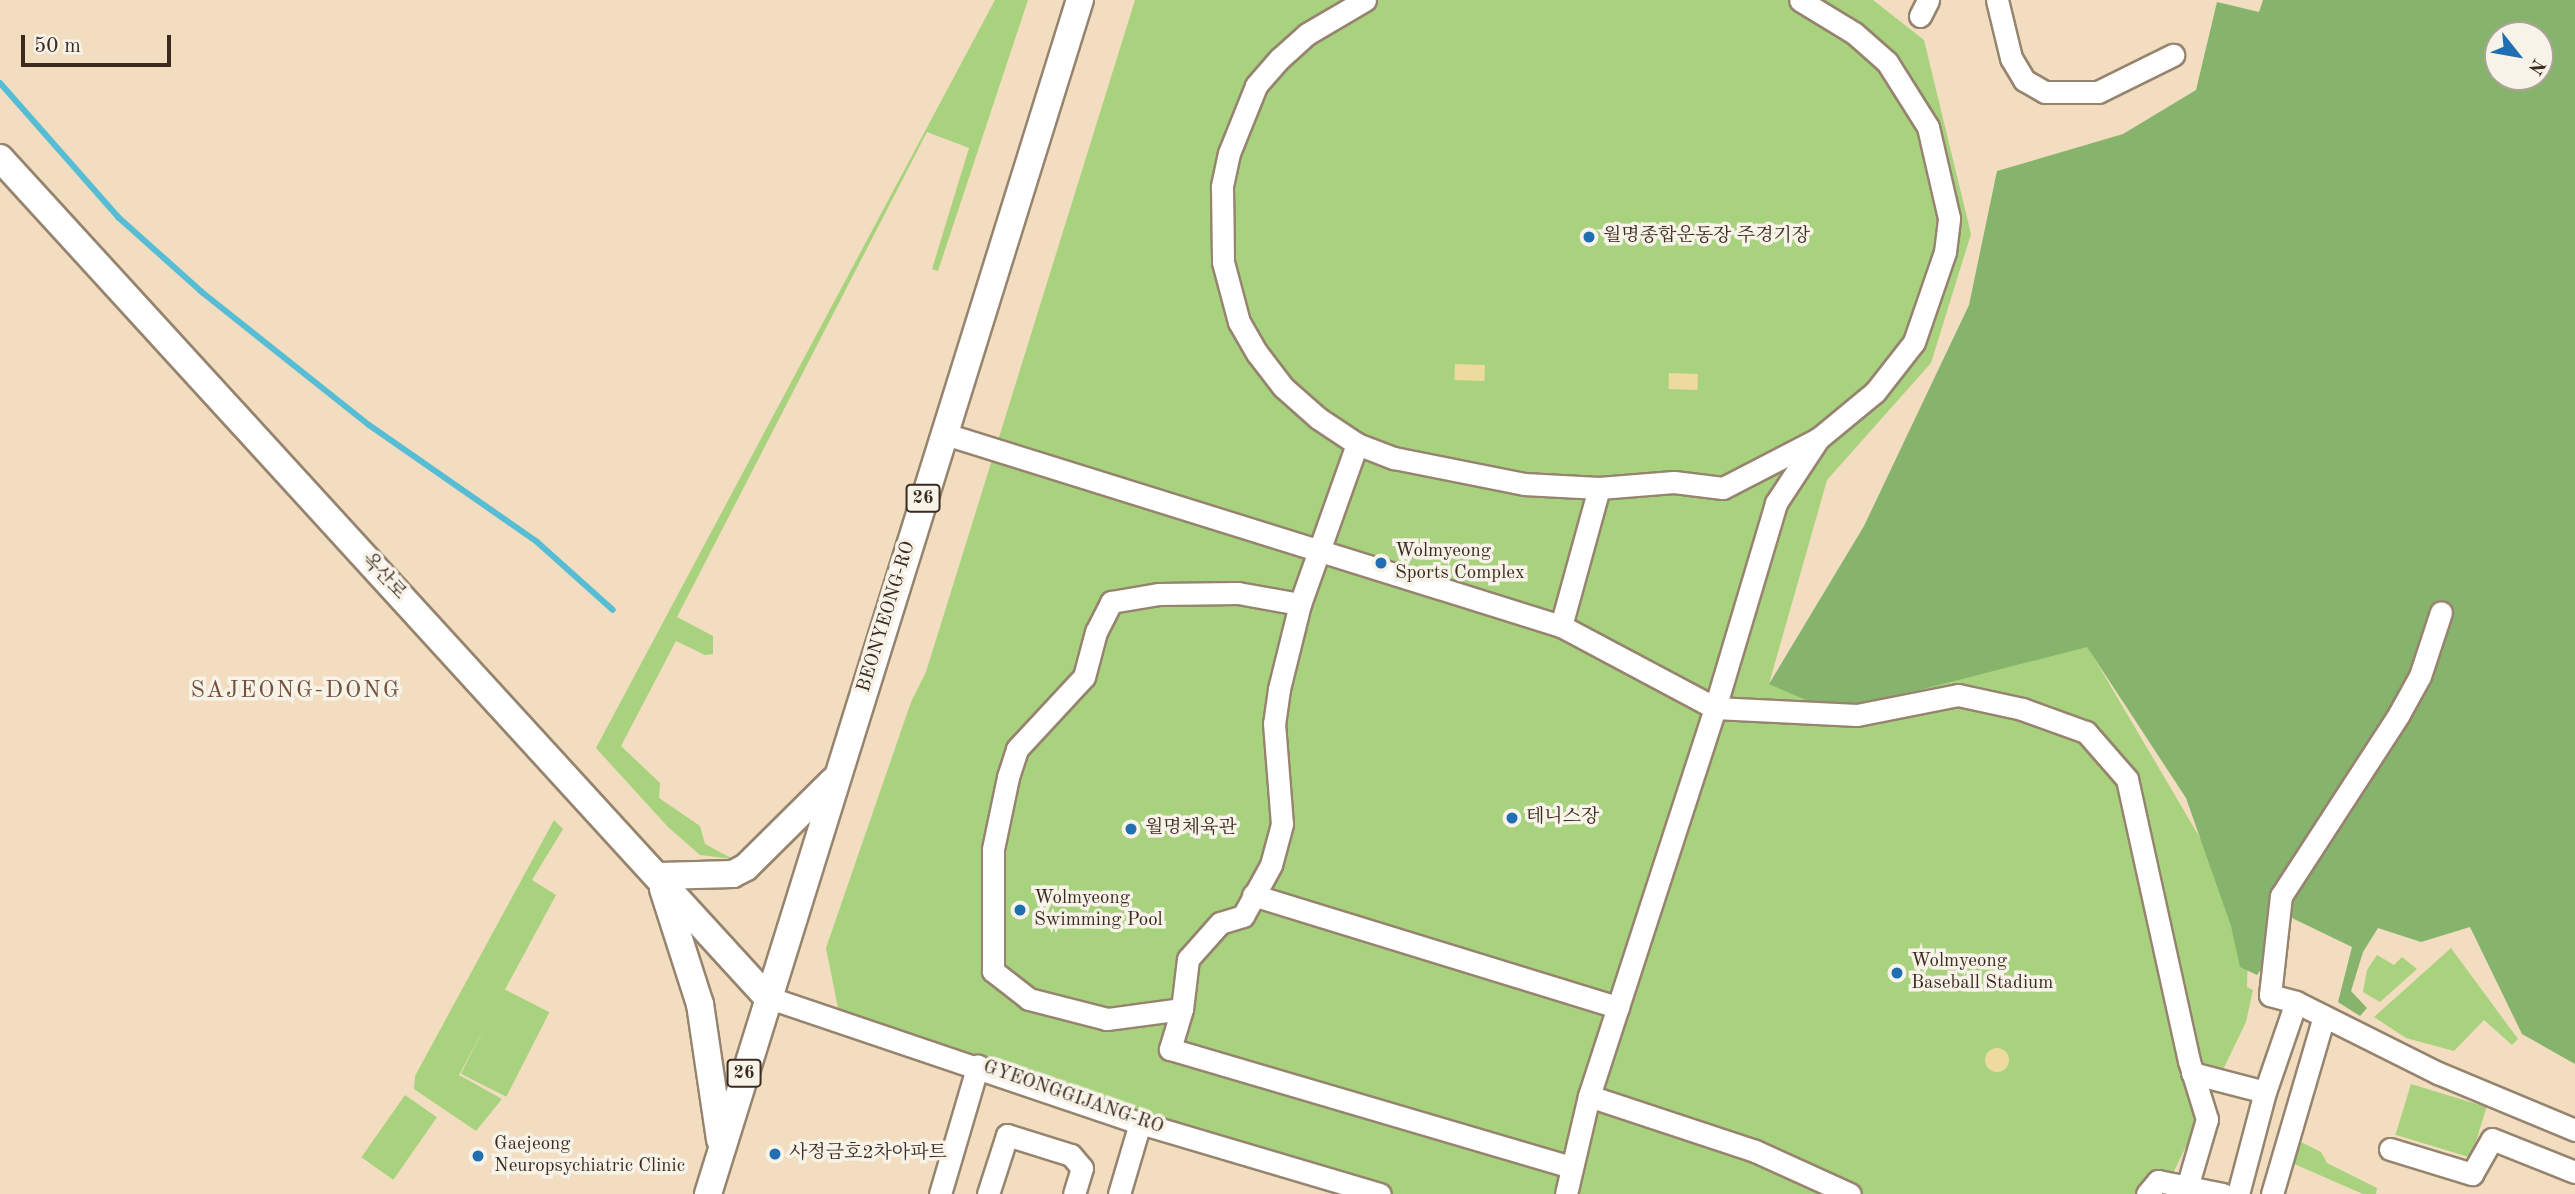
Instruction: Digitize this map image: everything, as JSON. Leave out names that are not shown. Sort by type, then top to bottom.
[{"type":"main road","name":"BEONYEONG-RO","points":[[708,1194],[942,433],[1080,0]]},
{"type":"main road","name":"옥산로","points":[[0,158],[767,997]]},
{"type":"main road","points":[[721,1149],[701,1004],[659,876],[715,877],[746,867],[837,777]]},
{"type":"street","points":[[1366,0],[1307,34],[1256,86],[1229,153],[1221,222],[1229,295],[1257,354],[1283,387],[1357,444],[1456,474],[1524,484],[1598,488],[1674,482],[1723,488],[1818,439],[1875,393],[1914,342],[1941,264],[1949,218],[1928,127],[1887,61],[1854,33],[1800,0]]},
{"type":"street","points":[[1997,0],[2011,58],[2024,80],[2045,92],[2098,92],[2173,55]]},
{"type":"street","points":[[942,433],[1561,625],[1715,708],[1857,715],[1958,695],[2022,709],[2086,732],[2127,779],[2192,1073],[2207,1119],[2186,1189]]},
{"type":"street","points":[[1566,1194],[1588,1096],[1715,708],[1776,503],[1818,439]]},
{"type":"street","points":[[1357,444],[1322,552],[1300,604],[1274,723],[1282,824],[1271,865],[1243,916],[1220,923],[1188,959],[1182,1009],[1170,1049],[1572,1167]]},
{"type":"street","points":[[1561,625],[1598,488]]},
{"type":"street","points":[[1182,1009],[1107,1019],[1029,999],[993,971],[993,849],[1008,777],[1017,749],[1084,677],[1096,632],[1111,601],[1159,594],[1238,593],[1300,604]]},
{"type":"street","points":[[2441,612],[2420,676],[2399,714],[2281,896],[2270,995],[2296,1002],[2438,1073],[2575,1130]]},
{"type":"street","points":[[1253,895],[1619,1007]]},
{"type":"street","name":"GYEONGGIJANG-RO","points":[[767,997],[978,1065],[1140,1123],[1380,1194]]},
{"type":"street","points":[[2238,1194],[2265,1092],[2296,1002]]},
{"type":"street","points":[[2272,1194],[2324,1016]]},
{"type":"street","points":[[940,1194],[978,1065]]},
{"type":"street","points":[[2192,1073],[2265,1092]]},
{"type":"street","points":[[1588,1096],[1755,1152],[1850,1194]]},
{"type":"street","points":[[1119,1194],[1140,1123]]},
{"type":"street","points":[[988,1194],[1007,1135],[1071,1155],[1082,1168],[1074,1194]]},
{"type":"street","points":[[2390,1149],[2472,1174],[2492,1139],[2575,1172]]},
{"type":"street","points":[[2147,1194],[2158,1181],[2186,1189],[2224,1194]]},
{"type":"green space","points":[[995,0],[1028,0],[938,271],[932,269],[969,148],[927,132],[677,617],[713,636],[713,654],[705,655],[676,641],[621,746],[660,783],[659,798],[700,826],[705,844],[733,859],[700,855],[668,827],[596,748]]},
{"type":"green space","name":"Wolmyeong Sports Complex","points":[[1135,0],[1873,0],[1924,40],[1971,234],[1931,363],[1827,480],[1769,684],[2087,646],[2249,921],[2247,987],[2253,990],[2246,1022],[2163,1194],[1380,1194],[841,1023],[826,948],[911,702],[926,672]]},
{"type":"green space","points":[[2263,0],[2575,0],[2575,1064],[2522,1034],[2470,927],[2421,942],[2378,928],[2363,952],[2351,991],[2367,1008],[2360,1016],[2338,1002],[2352,947],[2294,919],[2274,903],[2268,959],[2257,975],[2240,967],[2231,926],[2186,798],[2087,647],[1834,712],[1769,684],[1864,526],[1969,305],[1997,171],[2123,134],[2196,90],[2217,2],[2259,12]]},
{"type":"green space","points":[[554,820],[563,829],[532,880],[556,895],[459,1075],[502,1099],[476,1131],[414,1089],[415,1076]]},
{"type":"green space","points":[[2451,948],[2518,1039],[2512,1045],[2484,1020],[2454,1051],[2406,1038],[2374,1017]]},
{"type":"green space","points":[[2377,955],[2394,965],[2402,957],[2417,969],[2380,1002],[2363,992],[2367,970]]},
{"type":"green space","points":[[504,989],[549,1012],[506,1097],[461,1074]]},
{"type":"green space","points":[[2411,1084],[2487,1107],[2471,1158],[2396,1135]]},
{"type":"green space","points":[[405,1095],[437,1117],[393,1180],[361,1157]]},
{"type":"green space","points":[[2299,1141],[2321,1152],[2327,1163],[2377,1188],[2376,1194],[2363,1194],[2292,1163]]},
{"type":"sand","points":[[1455,364],[1485,365],[1484,381],[1454,380]]},
{"type":"sand","points":[[1669,373],[1698,374],[1697,390],[1668,389]]},
{"type":"sand","points":[[1997,1048],[2008,1055],[2009,1060],[2002,1071],[1997,1072],[1986,1065],[1985,1060],[1992,1049]]},
{"type":"waterway","points":[[0,83],[118,217],[203,293],[369,425],[536,541],[613,610]]},
{"type":"place","name":"월명종합운동장 주경기장","points":[[1589,237]]},
{"type":"place","name":"Wolmyeong Sports Complex","points":[[1381,563]]},
{"type":"place","name":"테니스장","points":[[1512,818]]},
{"type":"place","name":"월명체육관","points":[[1131,829]]},
{"type":"place","name":"Wolmyeong Swimming Pool","points":[[1020,910]]},
{"type":"place","name":"Wolmyeong Baseball Stadium","points":[[1897,973]]},
{"type":"place","name":"사정금호2차아파트","points":[[775,1154]]},
{"type":"place","name":"Gaejeong Neuropsychiatric Clinic","points":[[478,1156]]},
{"type":"district","name":"SAJEONG-DONG","points":[[296,691]]}]
